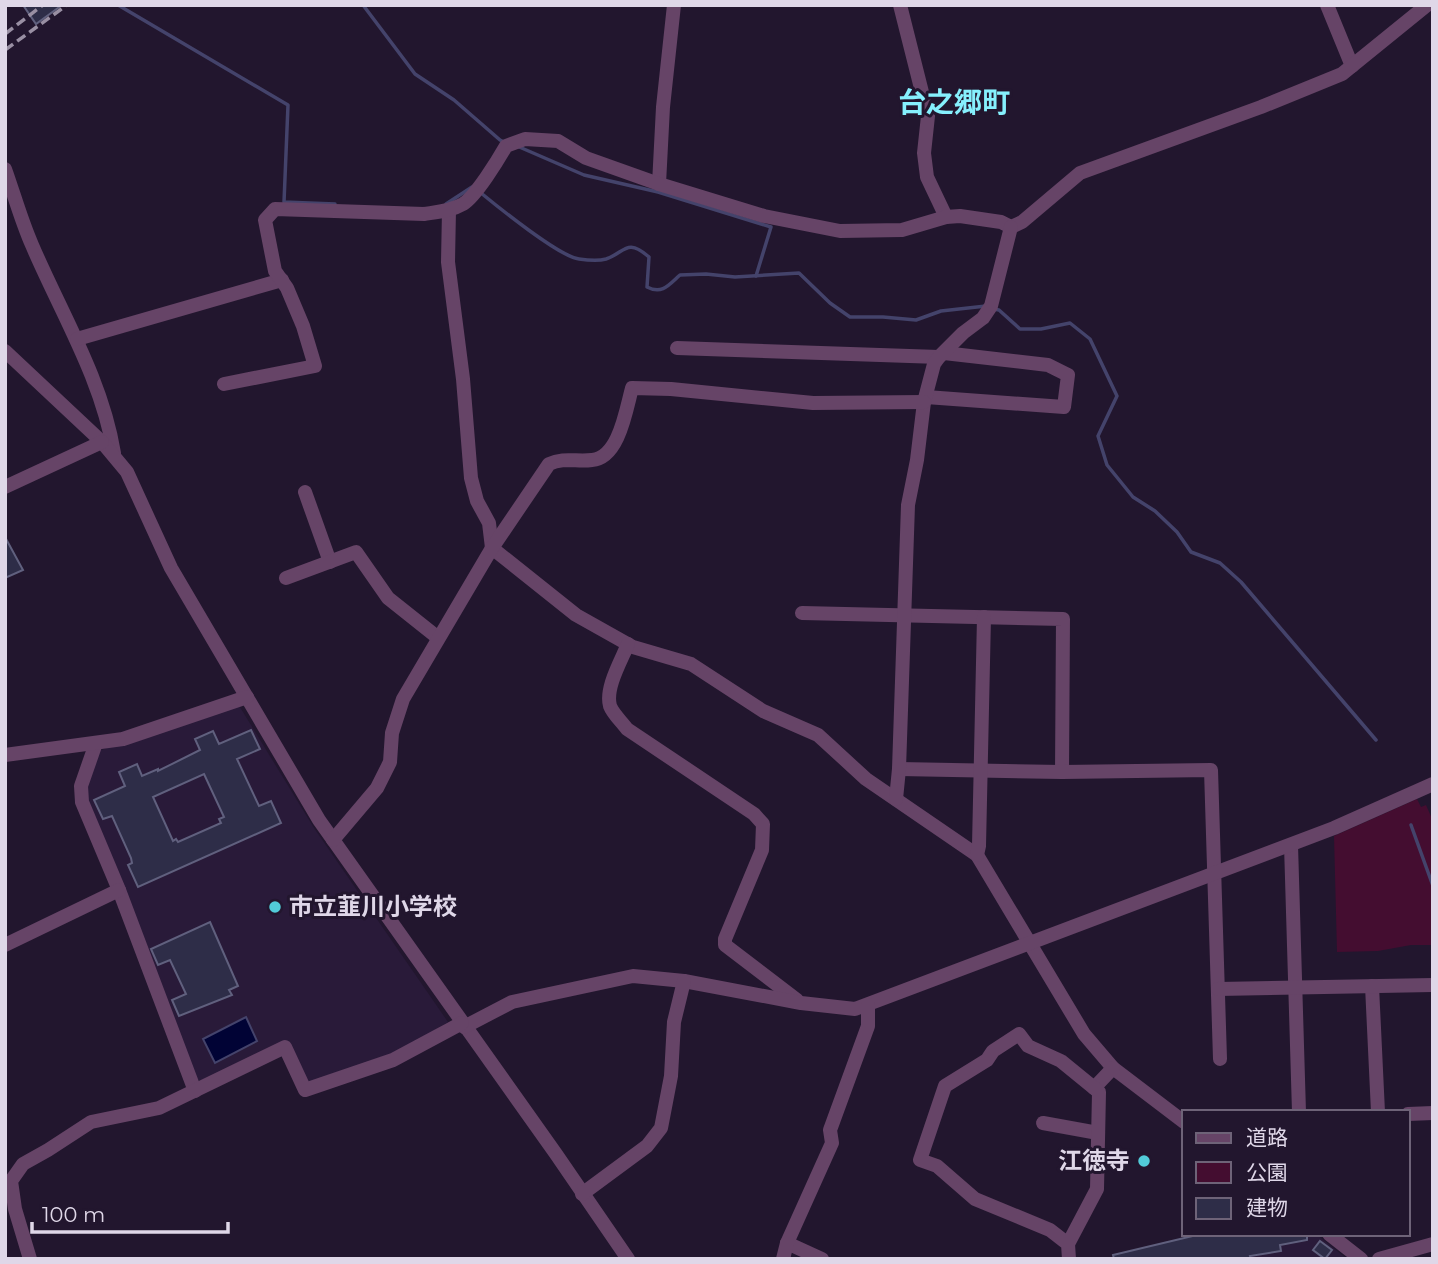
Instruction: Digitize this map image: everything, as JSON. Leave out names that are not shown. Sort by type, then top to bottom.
[{"type":"street","points":[[659,184],[663,107],[674,5]]},
{"type":"street","points":[[900,5],[928,116],[924,153],[927,177],[946,217]]},
{"type":"street","points":[[1327,5],[1352,65]]},
{"type":"street","points":[[224,384],[315,366],[303,326],[282,280],[275,271],[265,220],[275,209],[424,214],[449,210],[465,203],[497,164],[506,146],[525,139],[558,141],[586,158],[659,184],[764,216],[840,230],[902,230],[946,217],[960,216],[1001,222],[1011,227],[1023,222],[1080,173],[1261,107],[1342,74],[1427,5]]},
{"type":"street","points":[[5,169],[32,244],[77,340],[110,432],[114,455]]},
{"type":"street","points":[[449,210],[448,262],[463,379],[471,478],[477,501],[489,523],[492,548],[576,615],[628,644],[691,664],[763,711],[818,736],[866,779],[977,855],[1084,1034],[1113,1068],[1182,1120]]},
{"type":"street","points":[[896,799],[900,769],[908,505],[918,460],[925,400],[934,364],[963,333],[983,318],[991,306],[1011,227]]},
{"type":"street","points":[[77,340],[282,280]]},
{"type":"street","points":[[333,840],[377,788],[390,762],[397,711],[437,637],[492,548],[549,464],[560,458],[594,460],[605,456],[614,447],[632,388],[671,389],[813,403],[925,400],[1065,407],[1068,375],[1048,365],[942,355],[677,348]]},
{"type":"street","points":[[5,351],[102,442],[127,472],[171,568],[305,799],[628,1259]]},
{"type":"street","points":[[5,487],[102,442]]},
{"type":"street","points":[[304,492],[330,562]]},
{"type":"street","points":[[286,579],[356,552],[388,598],[437,637]]},
{"type":"street","points":[[802,613],[1063,620],[1062,772]]},
{"type":"street","points":[[977,855],[984,617]]},
{"type":"street","points":[[628,644],[610,695],[610,706],[617,717],[627,729],[754,814],[763,824],[762,850],[729,928],[725,945],[801,1003]]},
{"type":"street","points":[[5,755],[123,738],[247,697]]},
{"type":"street","points":[[96,743],[81,786],[82,802],[119,890],[195,1091]]},
{"type":"street","points":[[900,769],[1062,772],[1211,770],[1220,1059]]},
{"type":"street","points":[[30,1259],[15,1209],[11,1181],[23,1164],[91,1122],[159,1108],[285,1048],[305,1090],[393,1060],[503,1006],[528,997],[633,976],[684,981],[801,1003],[855,1009],[1291,845],[1433,784]]},
{"type":"street","points":[[1291,845],[1298,1110]]},
{"type":"street","points":[[5,945],[119,890]]},
{"type":"street","points":[[582,1194],[647,1146],[661,1128],[671,1076],[674,1022],[684,981]]},
{"type":"street","points":[[1218,989],[1433,985]]},
{"type":"street","points":[[1372,986],[1378,1110]]},
{"type":"street","points":[[783,1259],[787,1243],[832,1143],[830,1130],[868,1026],[868,1005]]},
{"type":"street","points":[[1019,1034],[1028,1046],[1061,1061],[1094,1088],[1099,1092],[1097,1189],[1068,1251],[1050,1230],[975,1199],[937,1166],[920,1160],[945,1086],[987,1060],[993,1051],[1019,1034]]},
{"type":"street","points":[[1094,1088],[1113,1068]]},
{"type":"street","points":[[1410,1114],[1433,1113]]},
{"type":"street","points":[[1043,1123],[1098,1133]]},
{"type":"street","points":[[1332,1236],[1361,1259]]},
{"type":"street","points":[[787,1243],[822,1259]]},
{"type":"street","points":[[1380,1259],[1433,1244]]},
{"type":"shaded area","points":[[238,704],[314,828],[448,1022],[391,1057],[308,1086],[286,1043],[200,1081],[195,1079],[85,800],[85,786],[98,751]]},
{"type":"shaded area","points":[[246,1017],[257,1041],[215,1063],[203,1039]]},
{"type":"shaded area","points":[[1209,1236],[1318,1236],[1347,1259],[1215,1259]]},
{"type":"green space","points":[[1417,799],[1421,807],[1426,805],[1433,821],[1433,945],[1337,952],[1334,836]]},
{"type":"building","points":[[23,5],[62,5],[36,24]]},
{"type":"building","points":[[5,537],[23,570],[5,578]]},
{"type":"building","points":[[251,730],[260,749],[237,759],[259,806],[271,801],[281,823],[138,887],[128,865],[132,863],[131,858],[112,816],[103,819],[94,800],[125,786],[119,772],[137,764],[142,776],[158,771],[200,750],[195,739],[213,731],[219,744]],"holes":[[[204,774],[224,817],[219,819],[221,823],[178,842],[176,839],[173,841],[153,797]]]},
{"type":"building","points":[[210,922],[238,986],[229,990],[232,995],[179,1016],[172,1000],[186,994],[170,960],[158,965],[151,949]]},
{"type":"building","points":[[1193,1236],[1307,1236],[1307,1240],[1280,1245],[1281,1251],[1250,1256],[1251,1259],[1114,1259],[1113,1255]]},
{"type":"building","points":[[1320,1241],[1332,1250],[1325,1259],[1313,1250]]},
{"type":"waterway","points":[[118,5],[288,105],[284,202],[335,204]]},
{"type":"waterway","points":[[363,5],[415,74],[454,100],[506,143]]},
{"type":"waterway","points":[[517,146],[584,175],[658,192],[771,227],[756,276]]},
{"type":"waterway","points":[[446,204],[472,187]]},
{"type":"waterway","points":[[481,193],[529,230],[570,256],[600,260],[630,247],[641,251],[649,257],[647,287],[652,289],[665,288],[680,275],[735,277],[799,273],[830,303],[850,317],[916,320],[941,311],[986,306]]},
{"type":"waterway","points":[[993,309],[999,310],[1020,329],[1041,329],[1070,323],[1090,339],[1117,396],[1098,436],[1107,465],[1133,497],[1155,511],[1177,532],[1191,552],[1220,563],[1241,582],[1376,740]]},
{"type":"waterway","points":[[1411,825],[1433,886]]},
{"type":"railway","points":[[5,34],[43,5]]},
{"type":"railway","points":[[5,50],[67,5]]},
{"type":"place","name":"市立韮川小学校","points":[[275,907]]},
{"type":"place","name":"江徳寺","points":[[1144,1161]]},
{"type":"district","name":"台之郷町","points":[[954,102]]}]
